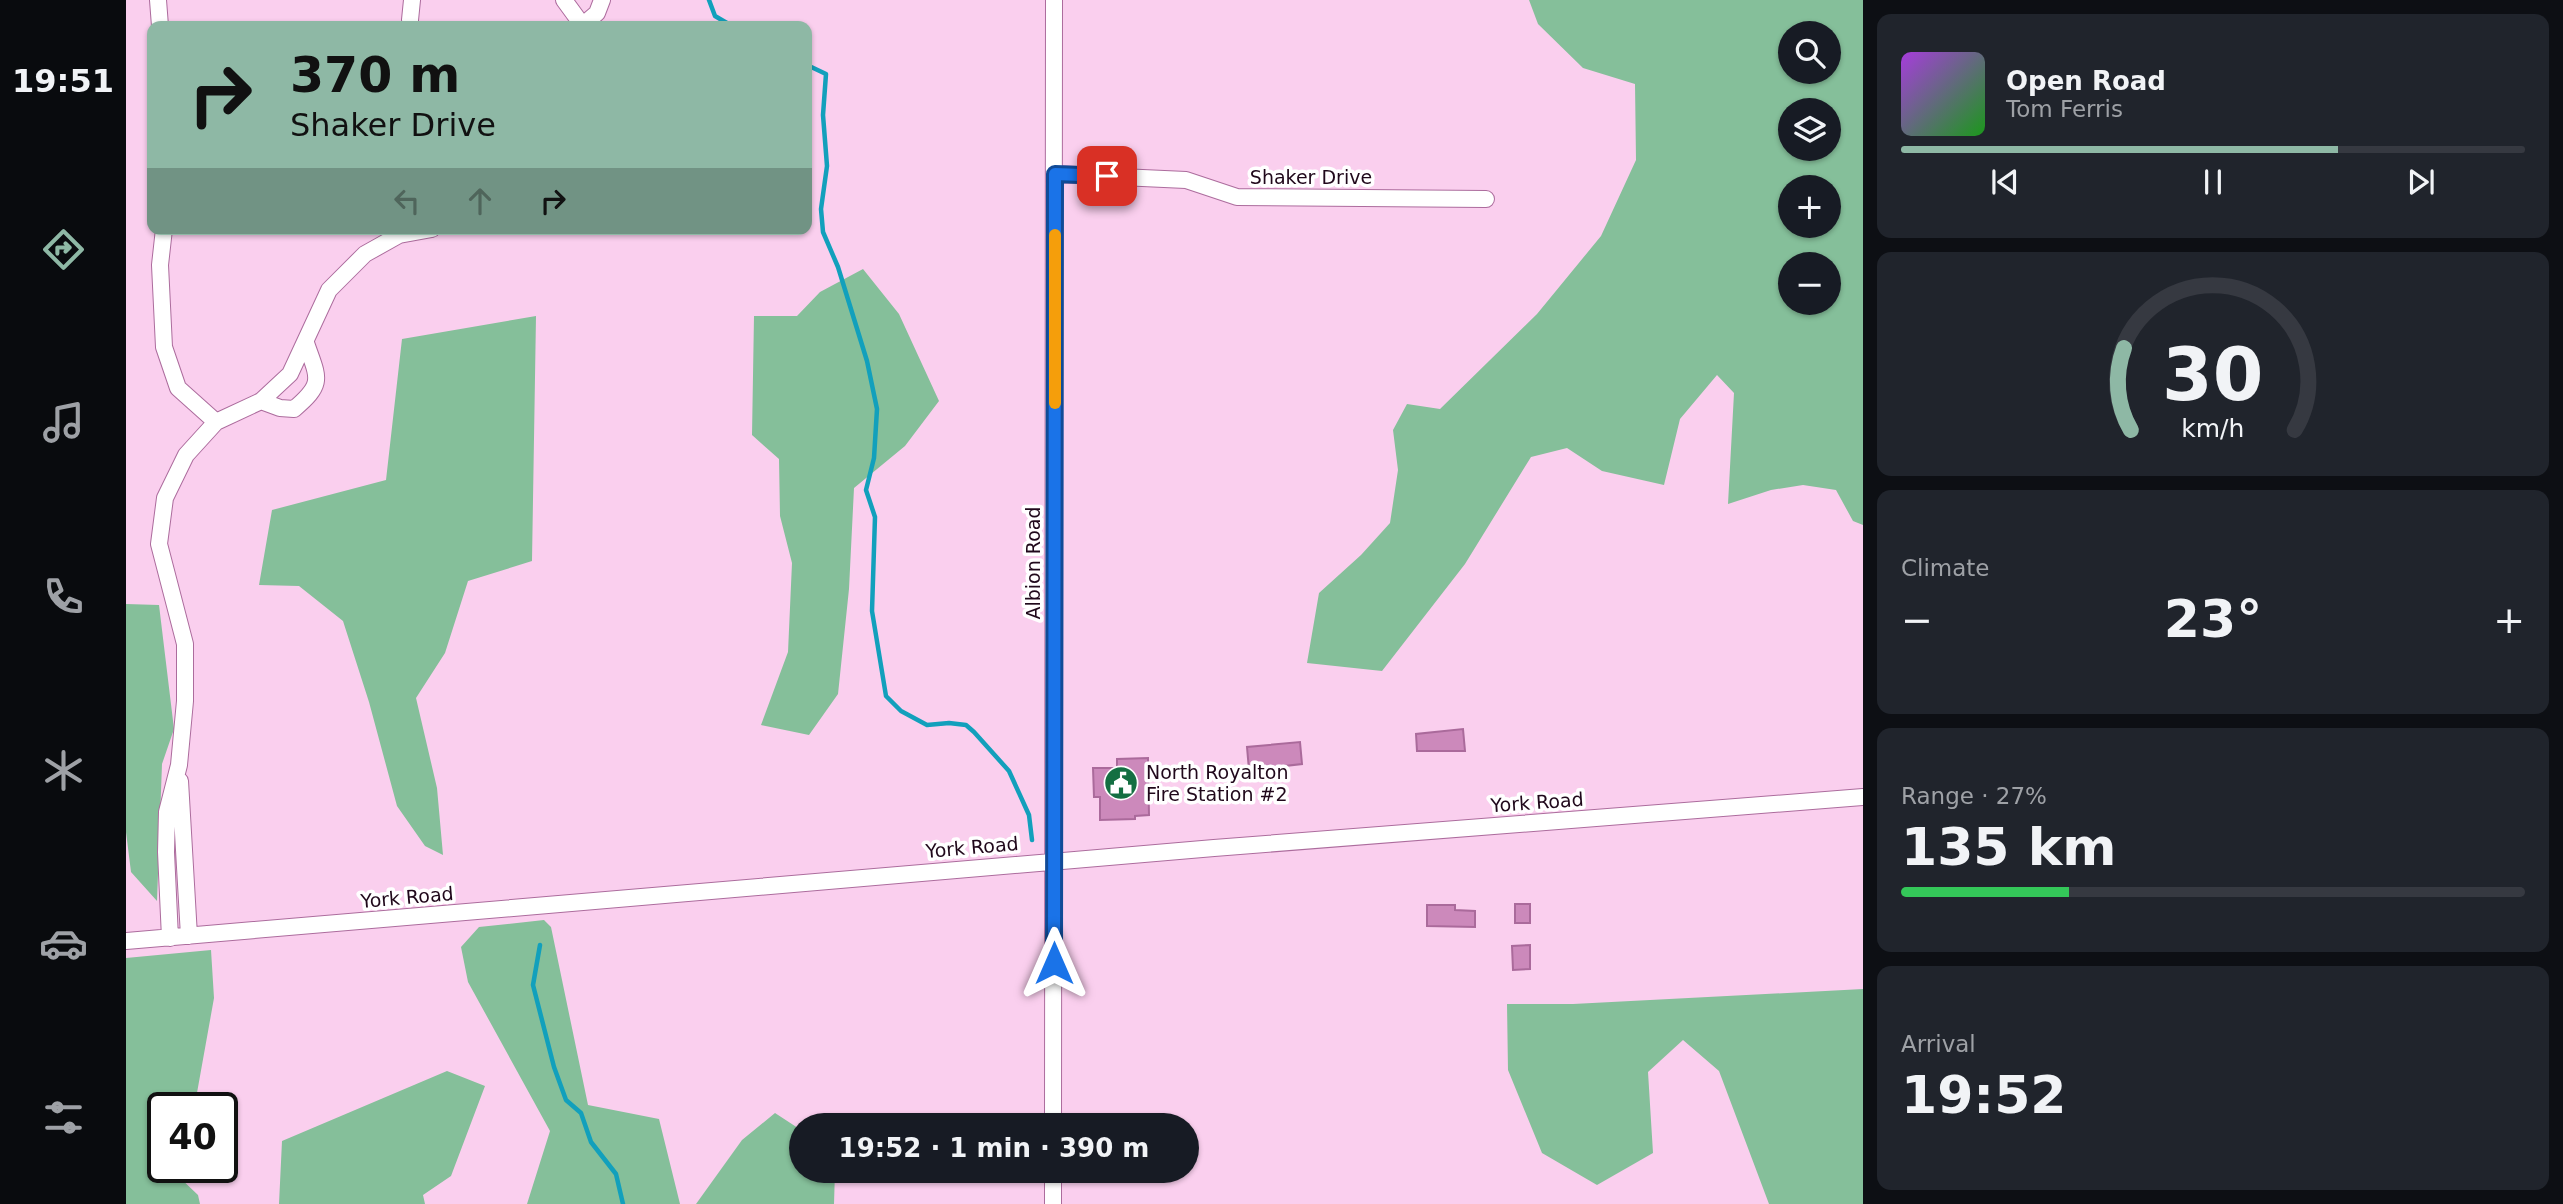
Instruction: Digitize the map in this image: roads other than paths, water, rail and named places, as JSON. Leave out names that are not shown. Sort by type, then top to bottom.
[{"type":"street","points":[[158,0],[160,21]]},
{"type":"street","points":[[410,20],[412,0]]},
{"type":"street","points":[[564,0],[580,21]]},
{"type":"street","points":[[588,21],[597,13],[602,0]]},
{"type":"street","name":"Albion Road","points":[[1053,1113],[1054,0]]},
{"type":"street","name":"Shaker Drive","points":[[1055,174],[1186,180],[1237,197],[1486,199]]},
{"type":"street","points":[[163,235],[160,265],[164,347],[178,388],[216,422]]},
{"type":"street","points":[[170,938],[167,811],[179,765],[186,701],[184,644],[159,544],[165,499],[186,455],[216,422],[261,401],[290,374],[329,290],[365,254],[399,235]]},
{"type":"street","points":[[261,401],[280,408],[294,409],[312,394],[317,375],[306,343]]},
{"type":"street","points":[[179,765],[189,936]]},
{"type":"street","name":"York Road","points":[[126,941],[1054,861],[1863,797]]},
{"type":"street","points":[[1053,1183],[1053,1204]]},
{"type":"waterway","points":[[709,0],[715,16],[724,21]]},
{"type":"waterway","points":[[812,67],[826,74],[823,115],[827,166],[821,209],[823,232],[838,267],[867,361],[877,409],[874,458],[866,490],[875,517],[872,611],[886,696],[901,711],[927,725],[966,725],[974,732],[1009,771],[1029,815],[1032,840]]},
{"type":"waterway","points":[[540,945],[533,985],[554,1067],[566,1100],[581,1113],[591,1142],[616,1174],[623,1204]]},
{"type":"place","name":"North Royalton Fire Station #2","points":[[1121,783]]}]
